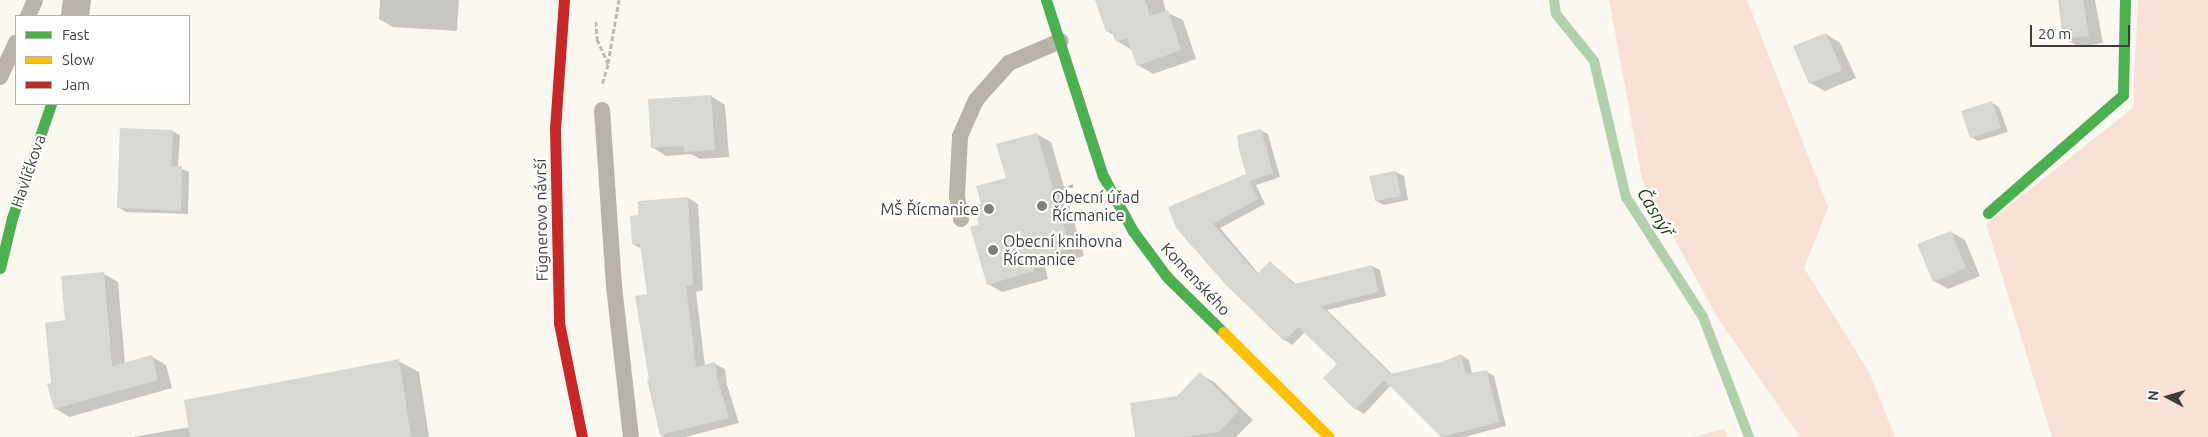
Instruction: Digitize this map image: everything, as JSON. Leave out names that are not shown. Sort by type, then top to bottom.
[{"type":"street","points":[[75,15],[77,0]]},
{"type":"street","name":"Fügnerovo návrší","points":[[564,0],[554,128],[559,323],[582,437]]},
{"type":"street","name":"Komenského","points":[[1046,0],[1104,180],[1136,236],[1167,277],[1329,437]]},
{"type":"street","points":[[1988,213],[2124,95],[2125,0]]},
{"type":"street","name":"Havlíčkova","points":[[0,268],[12,218],[51,105]]},
{"type":"lane","points":[[28,15],[35,0]]},
{"type":"lane","points":[[961,220],[957,196],[960,136],[976,100],[1009,63],[1060,41]]},
{"type":"lane","points":[[0,77],[15,44]]},
{"type":"lane","points":[[602,110],[614,286],[631,437]]},
{"type":"path","points":[[602,110],[602,85],[608,64],[618,0]]},
{"type":"path","points":[[596,20],[598,39],[608,64]]},
{"type":"path","points":[[1054,191],[1076,184]]},
{"type":"path","points":[[1032,263],[1107,239]]},
{"type":"shaded area","points":[[1609,0],[1747,0],[1828,207],[1804,268],[1869,372],[1895,437],[1800,437],[1717,317],[1642,179]]},
{"type":"shaded area","points":[[2138,0],[2208,0],[2208,437],[2052,437],[1986,224],[2133,108]]},
{"type":"shaded area","points":[[1724,429],[1728,437],[1692,437]]},
{"type":"building","points":[[1095,0],[1145,0],[1150,16],[1168,10],[1181,50],[1137,66],[1127,38],[1116,42],[1111,30],[1106,32]]},
{"type":"building","points":[[2058,0],[2083,0],[2089,36],[2063,39]]},
{"type":"building","points":[[1826,33],[1842,70],[1809,84],[1793,46]]},
{"type":"building","points":[[711,95],[715,150],[684,152],[684,146],[651,148],[648,99]]},
{"type":"building","points":[[1992,101],[2001,128],[1970,138],[1961,111]]},
{"type":"building","points":[[120,128],[173,130],[171,166],[182,166],[181,211],[117,208]]},
{"type":"building","points":[[1261,129],[1273,173],[1249,181],[1258,199],[1213,224],[1257,274],[1270,261],[1294,284],[1372,265],[1379,292],[1321,306],[1390,374],[1442,362],[1461,354],[1466,374],[1487,370],[1499,422],[1441,437],[1384,380],[1355,410],[1323,378],[1337,364],[1298,327],[1284,341],[1225,284],[1176,228],[1168,207],[1246,174],[1238,146],[1238,135]]},
{"type":"building","points":[[1037,133],[1070,248],[1031,260],[1034,271],[987,285],[970,227],[979,224],[974,205],[981,204],[976,186],[1006,178],[996,144]]},
{"type":"building","points":[[1396,171],[1401,196],[1375,201],[1369,176]]},
{"type":"building","points":[[688,197],[693,285],[686,286],[696,367],[715,362],[717,378],[729,418],[660,435],[647,380],[649,380],[635,296],[647,294],[640,244],[632,244],[630,216],[638,215],[638,201]]},
{"type":"building","points":[[1951,231],[1966,268],[1933,282],[1917,244]]},
{"type":"building","points":[[104,272],[112,366],[152,355],[158,380],[54,409],[47,384],[51,383],[45,323],[65,320],[61,276]]},
{"type":"building","points":[[399,359],[411,437],[190,437],[184,400]]},
{"type":"building","points":[[1200,372],[1239,411],[1219,432],[1184,437],[1135,437],[1130,403],[1177,396]]},
{"type":"waterway","name":"Časnýř","points":[[1554,0],[1556,14],[1594,61],[1626,197],[1703,317],[1749,437]]},
{"type":"traffic: fast","points":[[1046,0],[1103,176],[1133,231],[1167,277],[1223,332]]},
{"type":"traffic: fast","points":[[1988,213],[2123,95],[2125,0]]},
{"type":"traffic: fast","points":[[0,268],[12,218],[51,105]]},
{"type":"traffic: slow","points":[[1223,332],[1329,437]]},
{"type":"traffic: jam","points":[[564,0],[555,128],[559,323],[582,437]]},
{"type":"place","name":"Obecní úřad Řícmanice","points":[[1042,206]]},
{"type":"place","name":"MŠ Řícmanice","points":[[989,209]]},
{"type":"place","name":"Obecní knihovna Řícmanice","points":[[993,250]]}]
